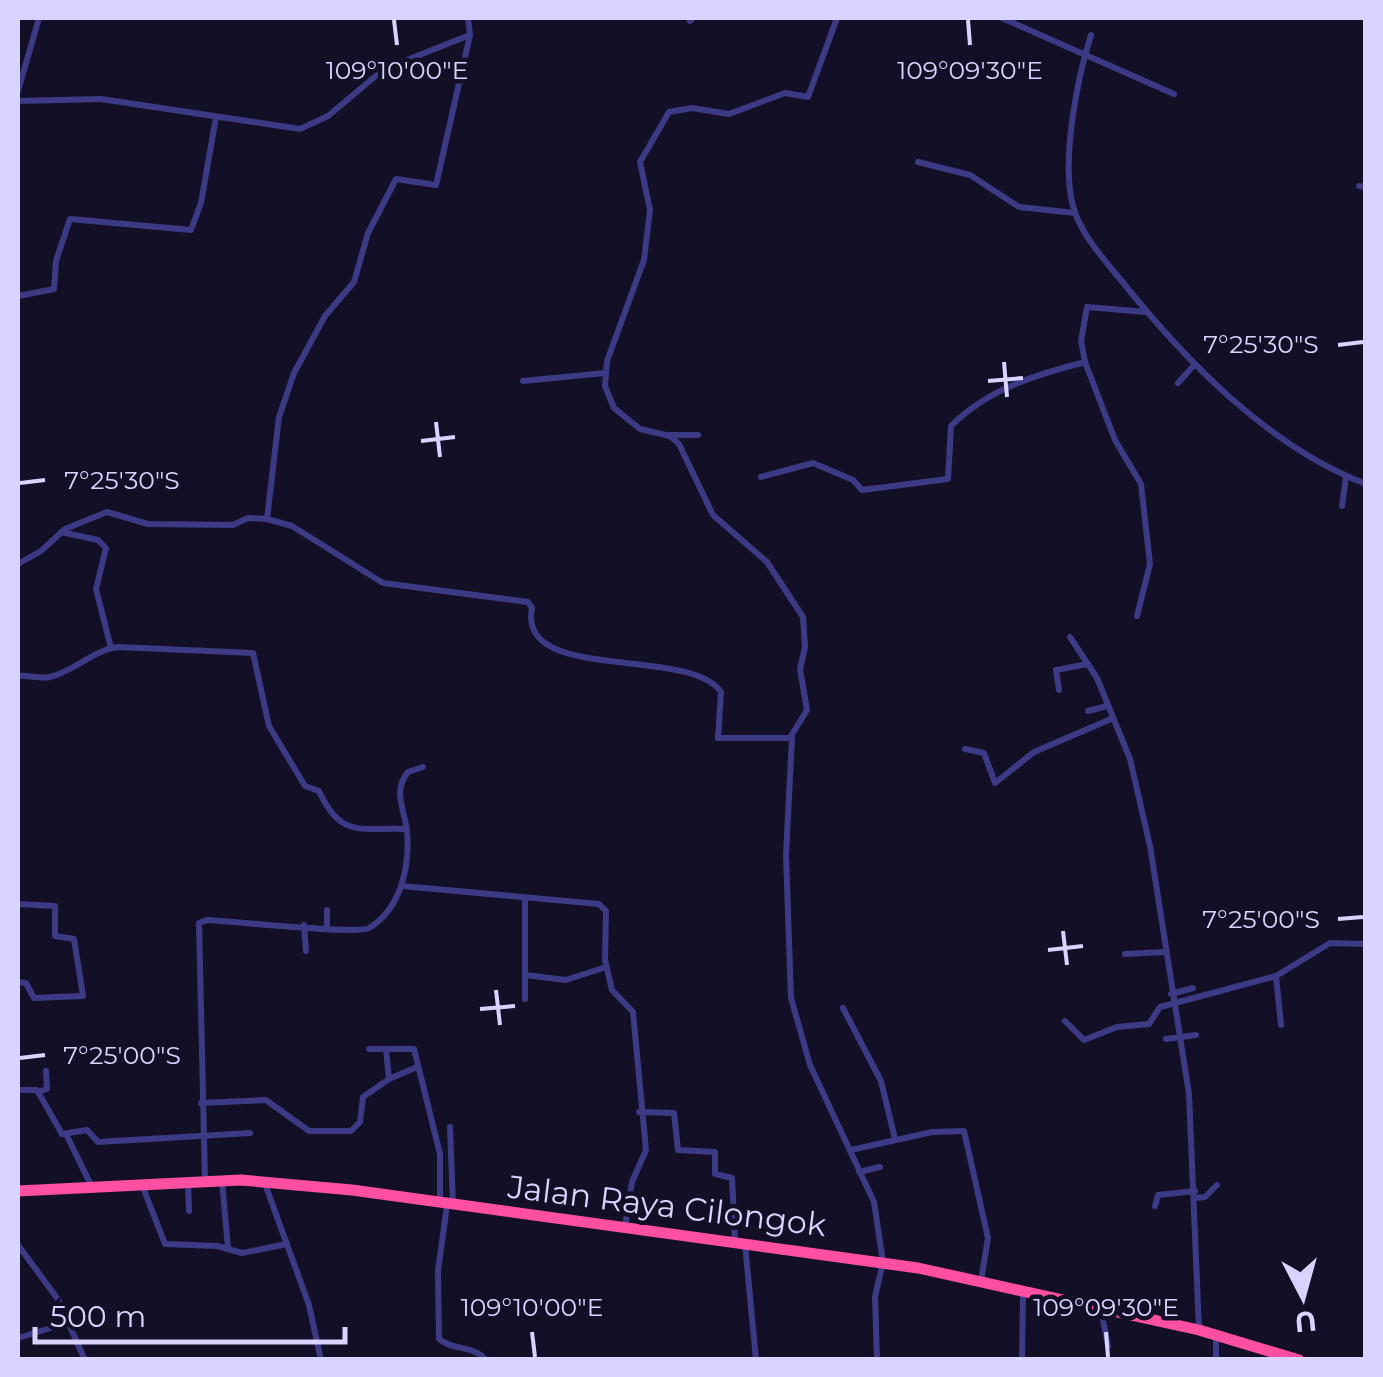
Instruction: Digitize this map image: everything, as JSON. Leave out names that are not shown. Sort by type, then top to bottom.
[{"type":"highway","name":"Jalan Raya Cilongok","points":[[18,1191],[264,1180],[740,1242],[883,1262],[1100,1307],[1216,1334],[1270,1355],[1299,1360]]},
{"type":"street","points":[[18,91],[39,18]]},
{"type":"street","points":[[266,519],[279,417],[294,373],[325,316],[354,282],[368,233],[396,180],[436,185],[470,35],[468,18]]},
{"type":"street","points":[[698,435],[667,435],[640,429],[614,408],[604,386],[644,260],[650,210],[640,162],[669,112],[692,108],[729,114],[785,93],[808,97],[837,18]]},
{"type":"street","points":[[1002,18],[1174,94]]},
{"type":"street","points":[[18,101],[86,98],[216,118],[309,127],[384,69],[470,35]]},
{"type":"street","points":[[1091,35],[1070,166],[1075,213],[1097,250],[1195,364],[1276,432],[1346,477],[1366,484]]},
{"type":"street","points":[[18,296],[54,288],[56,261],[70,220],[191,230],[216,118]]},
{"type":"street","points":[[918,162],[970,176],[1020,207],[1075,213]]},
{"type":"street","points":[[1136,616],[1150,564],[1141,484],[1115,440],[1081,341],[1086,308],[1147,312]]},
{"type":"street","points":[[761,477],[810,463],[850,479],[862,490],[948,479],[951,426],[963,414],[982,399],[999,396],[1034,374],[1086,362]]},
{"type":"street","points":[[1178,382],[1195,364]]},
{"type":"street","points":[[523,381],[606,373]]},
{"type":"street","points":[[667,435],[688,458],[714,515],[767,562],[803,617],[800,670],[807,710],[791,736],[786,855],[791,998],[810,1066],[874,1202],[883,1262],[874,1297],[876,1360]]},
{"type":"street","points":[[1342,506],[1346,477]]},
{"type":"street","points":[[18,564],[41,551],[62,532],[106,512],[148,524],[201,526],[266,519],[292,526],[350,558],[382,583],[528,602],[532,608],[529,626],[535,638],[572,655],[639,662],[709,680],[721,692],[718,738],[791,736]]},
{"type":"street","points":[[62,532],[98,540],[106,548],[96,588],[111,648]]},
{"type":"street","points":[[1070,636],[1107,706],[1130,758],[1138,788],[1189,1094],[1199,1330]]},
{"type":"street","points":[[18,676],[48,678],[111,648],[172,646],[254,653],[269,726],[304,786],[318,790],[328,812],[349,826],[407,830]]},
{"type":"street","points":[[1059,690],[1056,670],[1088,664]]},
{"type":"street","points":[[1088,711],[1107,706]]},
{"type":"street","points":[[964,749],[984,752],[995,782],[1012,773],[1034,752],[1111,719]]},
{"type":"street","points":[[206,1181],[200,1103],[199,924],[207,920],[345,931],[371,927],[402,886],[407,830],[400,805],[402,779],[408,772],[423,767]]},
{"type":"street","points":[[402,886],[599,904],[606,911],[606,967],[612,990],[633,1012],[639,1112],[646,1150],[632,1182],[625,1227]]},
{"type":"street","points":[[524,999],[525,900]]},
{"type":"street","points":[[18,904],[55,906],[54,936],[74,939],[83,996],[34,998],[26,983],[18,982]]},
{"type":"street","points":[[327,910],[327,927]]},
{"type":"street","points":[[304,925],[306,951]]},
{"type":"street","points":[[1065,1022],[1084,1040],[1092,1041],[1117,1027],[1149,1024],[1158,1008],[1276,976],[1330,942],[1366,944]]},
{"type":"street","points":[[1126,954],[1165,952]]},
{"type":"street","points":[[525,975],[566,980],[606,967]]},
{"type":"street","points":[[1276,976],[1281,1024]]},
{"type":"street","points":[[1171,994],[1193,988]]},
{"type":"street","points":[[843,1008],[882,1081],[895,1140]]},
{"type":"street","points":[[1166,1039],[1196,1034]]},
{"type":"street","points":[[369,1049],[413,1048],[440,1154],[447,1205]]},
{"type":"street","points":[[386,1050],[389,1078]]},
{"type":"street","points":[[200,1103],[266,1100],[309,1131],[339,1132],[360,1125],[362,1099],[389,1078],[416,1067]]},
{"type":"street","points":[[18,1090],[47,1089],[46,1072]]},
{"type":"street","points":[[38,1092],[54,1127],[66,1134],[92,1186]]},
{"type":"street","points":[[639,1112],[674,1112],[678,1150],[715,1152],[715,1174],[732,1178],[756,1360]]},
{"type":"street","points":[[450,1127],[447,1205],[438,1271],[439,1339],[476,1351],[486,1360]]},
{"type":"street","points":[[851,1150],[953,1128],[964,1131],[972,1184],[988,1238],[981,1282]]},
{"type":"street","points":[[66,1134],[88,1130],[102,1142],[250,1134]]},
{"type":"street","points":[[859,1172],[880,1167]]},
{"type":"street","points":[[264,1180],[309,1305],[321,1360]]},
{"type":"street","points":[[222,1181],[228,1248]]},
{"type":"street","points":[[188,1182],[189,1211]]},
{"type":"street","points":[[142,1184],[164,1243],[228,1248],[242,1253],[288,1244]]},
{"type":"street","points":[[1154,1206],[1158,1195],[1204,1197],[1217,1185]]},
{"type":"street","points":[[18,1245],[70,1322],[84,1360]]},
{"type":"street","points":[[1022,1360],[1023,1291]]},
{"type":"street","points":[[1100,1307],[1108,1346]]},
{"type":"street","points":[[18,1338],[70,1322]]},
{"type":"street","points":[[1216,1334],[1216,1360]]}]
